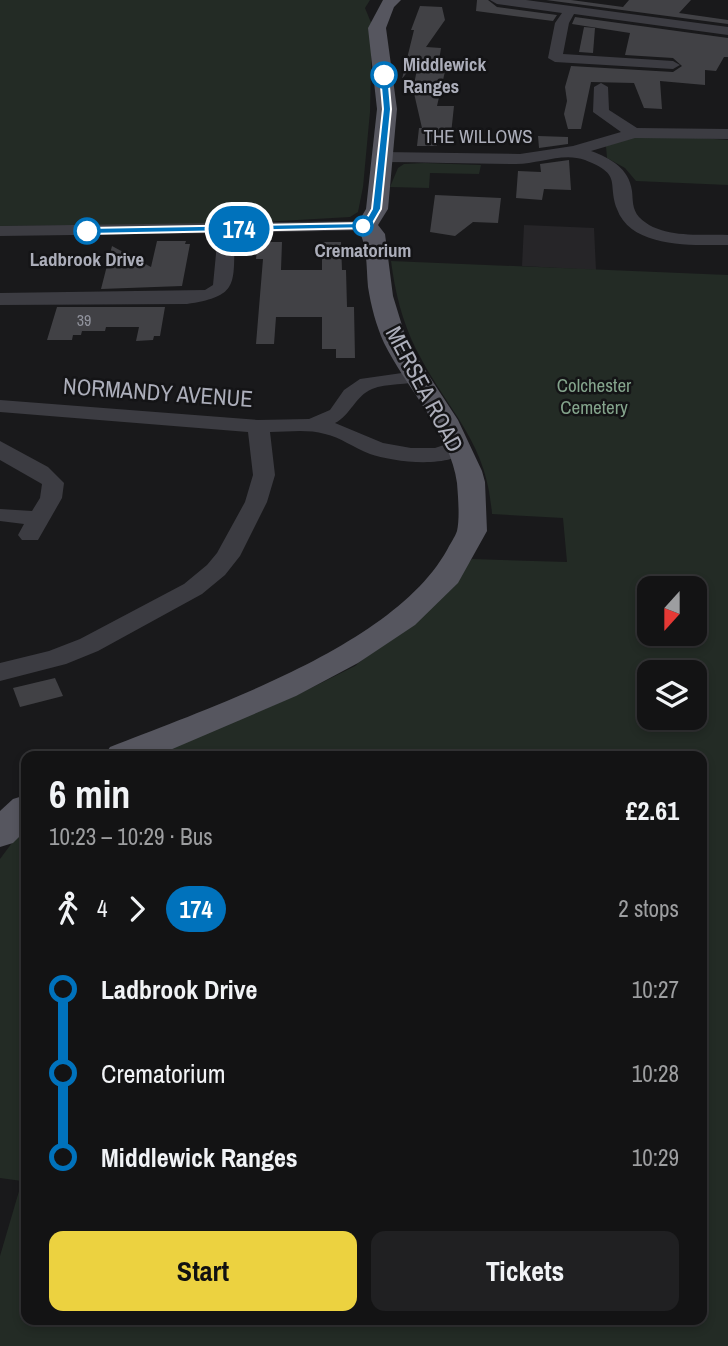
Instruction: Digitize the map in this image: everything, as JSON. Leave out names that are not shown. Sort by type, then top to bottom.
[{"type":"main road","points":[[367,226],[377,209],[387,109],[377,28],[381,16],[393,0]]},
{"type":"main road","name":"MERSEA ROAD","points":[[134,751],[316,674],[359,650],[396,624],[431,592],[458,561],[472,536],[472,485],[459,447],[397,343],[381,303],[374,234],[367,226]]},
{"type":"main road","points":[[0,833],[21,813]]},
{"type":"street","points":[[497,0],[570,11],[644,14],[728,31]]},
{"type":"street","points":[[570,11],[562,23],[554,62],[673,65]]},
{"type":"street","points":[[618,98],[601,92],[601,112],[634,133]]},
{"type":"street","name":"THE WILLOWS","points":[[382,157],[520,159],[575,151],[634,133],[728,134]]},
{"type":"street","points":[[575,151],[610,166],[617,172],[626,210],[634,221],[652,232],[675,238],[728,240]]},
{"type":"street","points":[[0,231],[367,226]]},
{"type":"street","points":[[0,299],[187,298],[210,295],[222,285],[227,229]]},
{"type":"street","points":[[313,425],[337,414],[351,394],[367,383],[416,377]]},
{"type":"street","name":"NORMANDY AVENUE","points":[[4,412],[229,421],[258,426],[313,425],[334,429],[377,449],[438,455],[459,447]]},
{"type":"street","points":[[0,672],[57,659],[89,645],[193,589],[216,570],[228,556],[256,502],[264,475],[258,426]]},
{"type":"street","points":[[0,448],[14,460],[43,471],[52,483],[51,498],[35,527],[4,515]]},
{"type":"shaded area","points":[[524,225],[594,228],[596,270],[522,266]]},
{"type":"green space","points":[[0,0],[370,0],[365,8],[372,25],[370,112],[358,212],[350,217],[229,224],[0,226]]},
{"type":"green space","points":[[659,135],[728,140],[728,185],[636,181],[625,168],[607,158],[606,146],[631,138]]},
{"type":"green space","points":[[404,164],[481,165],[479,174],[430,173],[429,188],[390,187],[398,168]]},
{"type":"green space","name":"Colchester Cemetery","points":[[391,261],[728,275],[728,1346],[0,1346],[0,1256],[21,1184],[21,1325],[707,1325],[707,751],[163,751],[293,697],[355,666],[401,629],[449,585],[472,559],[567,562],[563,518],[492,514],[489,488],[474,446],[428,371],[407,328]]},
{"type":"green space","name":"Colchester Cemetery","points":[[21,831],[21,1181],[0,1178],[0,859]]},
{"type":"building","points":[[477,0],[488,0],[497,7],[557,15],[553,21],[476,11]]},
{"type":"building","points":[[546,0],[571,0],[623,7],[629,0],[691,0],[679,13],[728,20],[728,24]]},
{"type":"building","points":[[420,6],[442,7],[445,20],[426,47],[441,48],[438,67],[446,67],[437,106],[454,106],[451,134],[433,132],[437,146],[417,146],[419,128],[422,128],[413,89],[420,55],[402,79],[414,30],[411,30]]},
{"type":"building","points":[[575,17],[728,38],[728,57],[724,57],[716,71],[705,70],[705,85],[660,81],[662,109],[644,108],[634,83],[591,82],[581,129],[568,129],[564,114],[567,101],[565,87],[571,66],[673,72],[682,66],[673,58],[625,55],[630,33],[572,24]]},
{"type":"building","points":[[584,27],[595,28],[593,53],[579,52]]},
{"type":"building","points":[[538,136],[568,137],[568,144],[539,148]]},
{"type":"building","points":[[569,160],[571,190],[544,189],[542,200],[516,198],[518,171],[541,172],[540,164]]},
{"type":"building","points":[[435,195],[501,198],[498,223],[473,222],[455,236],[430,232]]},
{"type":"building","points":[[157,241],[186,241],[185,244],[190,244],[182,286],[101,289],[112,246],[151,267]]},
{"type":"building","points":[[258,242],[282,242],[281,270],[322,270],[322,242],[341,242],[342,270],[346,270],[347,307],[354,307],[355,358],[336,358],[336,349],[322,349],[322,317],[276,317],[274,344],[256,344],[263,259],[256,259]]},
{"type":"building","points":[[57,307],[165,307],[160,336],[154,336],[153,340],[136,341],[139,327],[106,327],[105,331],[82,331],[81,335],[73,335],[72,340],[47,340]]},
{"type":"building","points":[[55,678],[63,696],[20,707],[13,688]]},
{"type":"bus line","name":"174","points":[[87,231],[367,226],[377,209],[387,109],[384,75]]},
{"type":"place","name":"Middlewick Ranges","points":[[384,75]]},
{"type":"place","name":"Crematorium","points":[[363,226]]},
{"type":"place","name":"Ladbrook Drive","points":[[87,231]]}]
